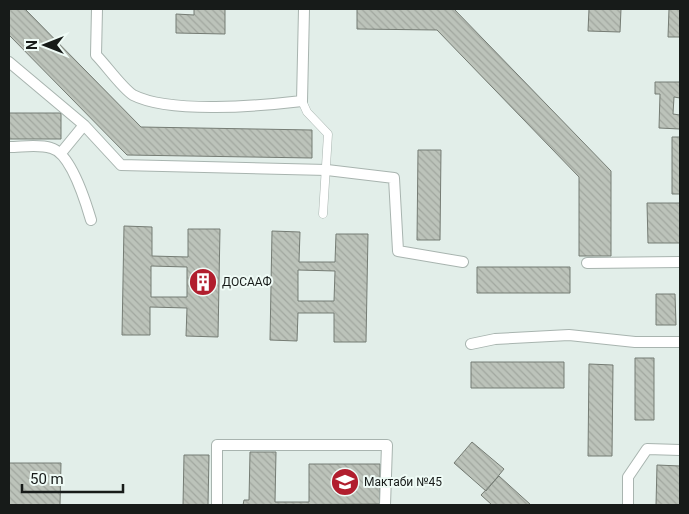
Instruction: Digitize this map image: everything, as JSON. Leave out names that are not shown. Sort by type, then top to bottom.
[{"type":"street","points":[[97,9],[96,55],[132,94],[168,105],[252,107],[302,101]]},
{"type":"street","points":[[304,9],[302,101],[307,112],[328,134],[323,214]]},
{"type":"street","points":[[9,62],[84,125],[121,165],[327,170],[394,178],[398,251],[463,262]]},
{"type":"street","points":[[61,153],[84,125]]},
{"type":"street","points":[[9,147],[52,148],[61,153],[83,192],[91,220]]},
{"type":"street","points":[[587,263],[680,262]]},
{"type":"street","points":[[471,344],[495,339],[569,335],[635,342],[680,342]]},
{"type":"street","points":[[217,505],[217,445],[388,445],[385,505]]},
{"type":"street","points":[[628,505],[628,477],[647,449],[680,450]]},
{"type":"building","points":[[9,9],[25,9],[141,127],[312,130],[312,158],[127,155],[9,35]]},
{"type":"building","points":[[194,9],[225,9],[225,34],[176,33],[176,14],[194,15]]},
{"type":"building","points":[[357,9],[454,9],[611,171],[611,256],[579,256],[579,177],[437,30],[357,29]]},
{"type":"building","points":[[589,9],[621,9],[620,32],[588,31]]},
{"type":"building","points":[[669,9],[680,9],[680,37],[668,37]]},
{"type":"building","points":[[655,82],[680,82],[680,98],[674,97],[673,114],[680,115],[680,129],[659,128],[660,94],[655,94]]},
{"type":"building","points":[[9,113],[61,113],[61,139],[9,139]]},
{"type":"building","points":[[672,137],[680,137],[680,194],[672,194]]},
{"type":"building","points":[[418,150],[441,150],[440,240],[417,240]]},
{"type":"building","points":[[647,203],[680,203],[680,243],[648,243]]},
{"type":"building","name":"ДОСААФ","points":[[124,226],[152,227],[152,256],[188,257],[188,229],[220,229],[218,337],[186,336],[187,308],[150,307],[150,335],[122,335]],"holes":[[[151,266],[187,267],[187,297],[151,297]]]},
{"type":"building","points":[[272,231],[300,232],[299,262],[335,262],[336,234],[368,234],[366,342],[334,342],[334,313],[298,313],[297,341],[270,340]],"holes":[[[298,270],[335,271],[334,301],[298,301]]]},
{"type":"building","points":[[477,267],[570,267],[570,293],[477,293]]},
{"type":"building","points":[[656,294],[675,294],[676,325],[656,325]]},
{"type":"building","points":[[635,358],[654,358],[654,420],[635,420]]},
{"type":"building","points":[[471,362],[564,362],[564,388],[471,388]]},
{"type":"building","points":[[589,364],[613,365],[612,456],[588,456]]},
{"type":"building","points":[[472,442],[504,469],[486,491],[454,463]]},
{"type":"building","name":"Мактаби №45","points":[[250,452],[276,452],[275,502],[309,502],[309,464],[380,464],[380,504],[243,505],[244,500],[249,500]]},
{"type":"building","points":[[184,455],[209,455],[208,505],[183,505]]},
{"type":"building","points":[[9,463],[61,463],[60,505],[9,505]]},
{"type":"building","points":[[657,465],[680,466],[680,505],[656,505]]},
{"type":"building","points":[[499,476],[531,505],[492,505],[481,495]]},
{"type":"place","name":"ДОСААФ","points":[[203,282]]},
{"type":"place","name":"Мактаби №45","points":[[345,482]]}]
